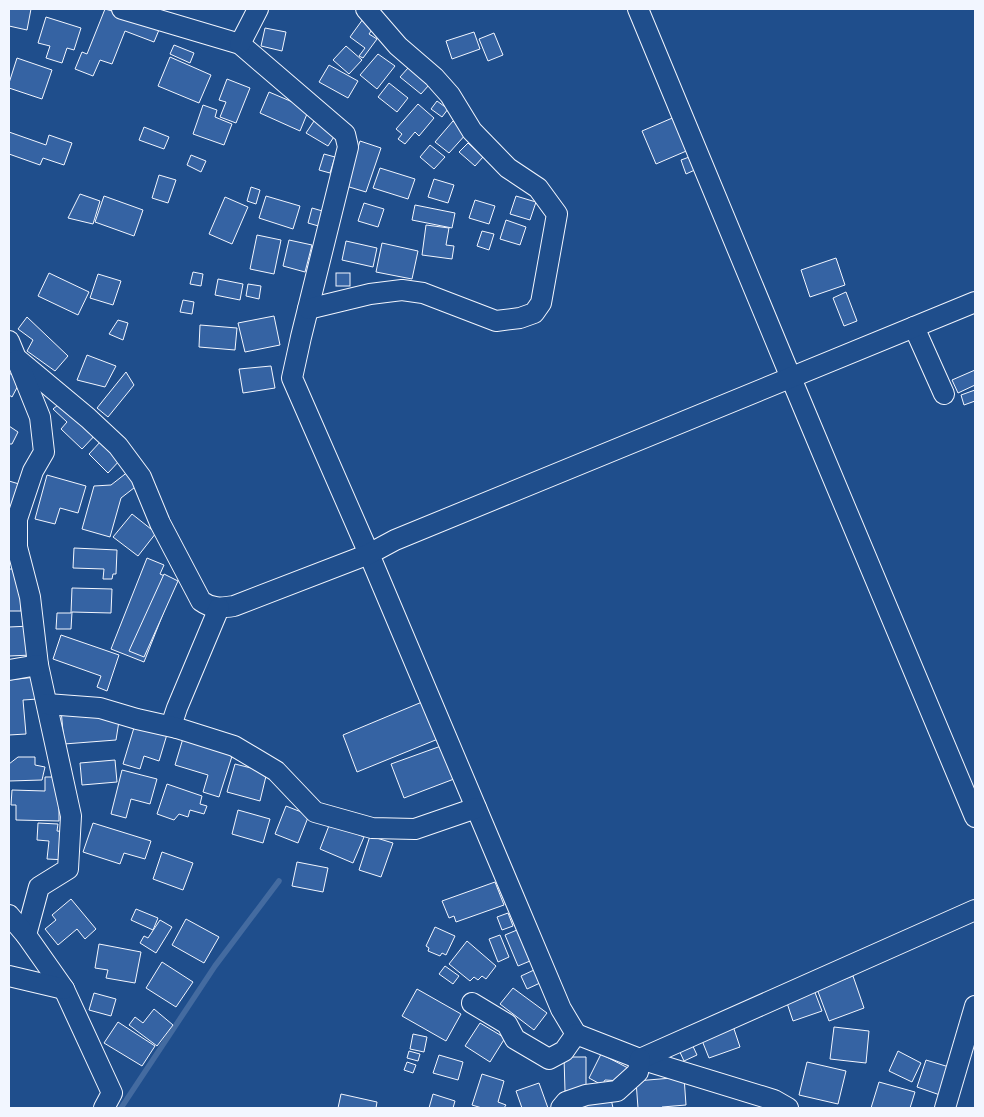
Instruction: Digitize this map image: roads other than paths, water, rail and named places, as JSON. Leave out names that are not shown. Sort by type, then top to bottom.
[{"type":"street","points":[[122,9],[240,44],[345,134],[348,147],[292,378],[369,554],[561,1009],[576,1034],[640,1059],[774,1100],[788,1108]]},
{"type":"street","points":[[240,44],[258,9]]},
{"type":"street","points":[[308,309],[370,294],[402,290],[423,293],[496,321],[520,318],[534,313],[541,303],[557,214],[538,188],[508,168],[472,131],[450,95],[434,77],[398,46],[366,9]]},
{"type":"street","points":[[638,9],[975,817]]},
{"type":"street","points":[[12,349],[118,446],[141,477],[160,524],[201,601],[207,606],[219,608],[234,606],[369,554],[395,540],[975,302]]},
{"type":"street","points":[[914,327],[944,394]]},
{"type":"street","points":[[12,349],[40,417],[44,452],[33,471],[17,519],[17,547],[30,598],[38,665],[71,816],[68,868],[39,887],[26,935]]},
{"type":"street","points":[[177,728],[172,722],[219,608]]},
{"type":"street","points":[[9,670],[38,665]]},
{"type":"street","points":[[47,704],[100,708],[177,728],[234,746],[276,771],[314,812],[372,828],[415,829],[476,808]]},
{"type":"street","points":[[640,1059],[975,910]]},
{"type":"street","points":[[9,915],[26,935],[64,989],[112,1093],[104,1108]]},
{"type":"street","points":[[9,976],[64,989]]},
{"type":"street","points":[[472,1003],[507,1024],[515,1039],[549,1059],[564,1051],[576,1034]]},
{"type":"street","points":[[945,1108],[975,1006]]},
{"type":"street","points":[[561,1108],[566,1102],[586,1095],[618,1091],[638,1072],[640,1059]]},
{"type":"waterway","points":[[121,1108],[215,966],[279,881]]}]
